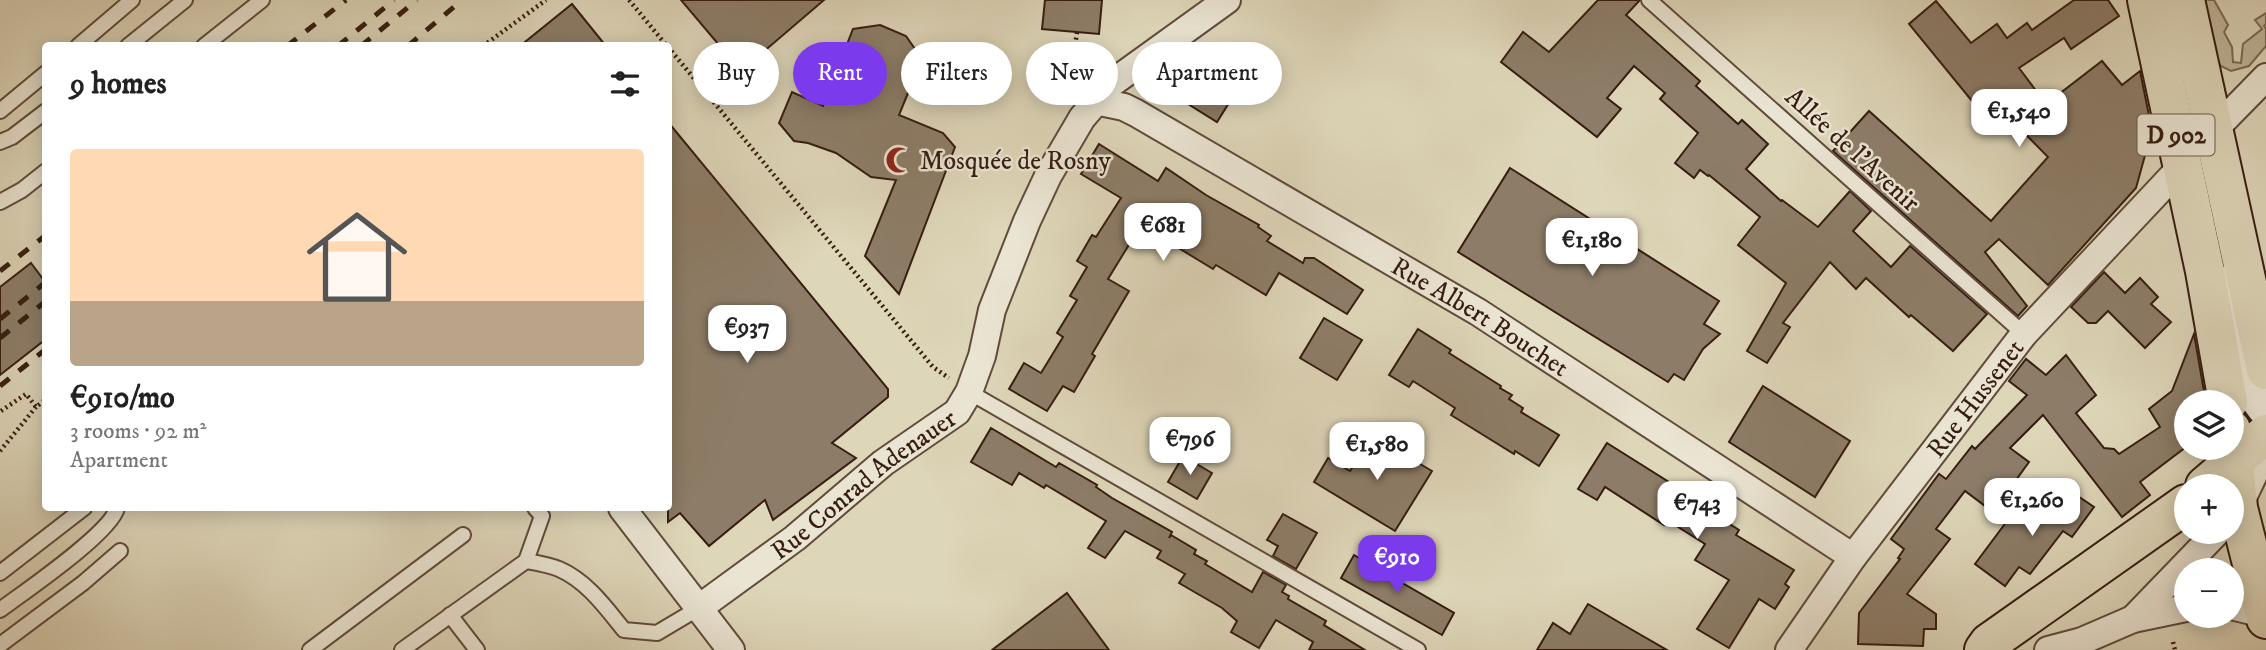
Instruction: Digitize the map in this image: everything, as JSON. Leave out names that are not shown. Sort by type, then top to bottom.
[{"type":"main road","name":"D 902","points":[[2147,0],[2205,271],[2226,390]]},
{"type":"main road","name":"D 902","points":[[2185,0],[2266,370]]},
{"type":"main road","points":[[2205,271],[2226,290],[2245,378],[2266,407]]},
{"type":"main road","points":[[2244,447],[2266,434]]},
{"type":"main road","points":[[2217,474],[2231,460]]},
{"type":"main road","points":[[1984,650],[1989,643],[2174,512]]},
{"type":"main road","points":[[2244,526],[2266,541]]},
{"type":"main road","points":[[2236,544],[2254,613]]},
{"type":"street","name":"Rue Conrad Adenauer","points":[[699,608],[795,538],[883,463],[957,412],[970,392],[982,356],[992,310],[1027,220],[1048,176],[1088,110],[1112,83],[1133,66],[1227,0]]},
{"type":"street","points":[[2214,130],[2266,77]]},
{"type":"street","name":"Rue Albert Bouchet","points":[[1088,110],[1124,107],[1136,113],[1478,312],[1853,557]]},
{"type":"street","name":"Rue Hussenet","points":[[1789,650],[1853,557],[2024,334],[2183,164]]},
{"type":"street","points":[[624,511],[732,650]]},
{"type":"street","points":[[2133,619],[2203,544]]},
{"type":"street","points":[[2048,650],[2082,641],[2133,619],[2174,610]]},
{"type":"lane","points":[[83,42],[132,0]]},
{"type":"lane","points":[[133,42],[185,0]]},
{"type":"lane","points":[[208,42],[242,6],[262,0]]},
{"type":"lane","name":"Allée de l'Avenir","points":[[1649,0],[2024,334]]},
{"type":"lane","points":[[0,111],[42,76]]},
{"type":"lane","points":[[0,142],[12,138],[42,114]]},
{"type":"lane","points":[[0,202],[22,190],[42,174]]},
{"type":"lane","points":[[970,392],[1418,650]]},
{"type":"lane","points":[[0,573],[80,511]]},
{"type":"lane","points":[[0,610],[97,535],[116,511]]},
{"type":"lane","points":[[402,650],[526,561],[542,516],[538,511]]},
{"type":"lane","points":[[310,650],[463,536]]},
{"type":"lane","points":[[0,645],[83,583],[120,551]]},
{"type":"lane","points":[[526,561],[560,569],[595,594],[624,631],[657,633],[699,608]]},
{"type":"lane","points":[[450,615],[477,650]]},
{"type":"path","points":[[487,42],[545,0]]},
{"type":"path","points":[[629,0],[665,42]]},
{"type":"path","points":[[1077,32],[1066,107],[1088,110]]},
{"type":"path","points":[[672,51],[933,367],[970,392]]},
{"type":"path","points":[[1,411],[26,394],[36,407]]},
{"type":"path","points":[[0,451],[42,403]]},
{"type":"path","points":[[2173,642],[2175,650]]},
{"type":"shaded area","points":[[2203,0],[2214,0],[2228,25],[2224,32],[2232,47],[2233,62],[2241,63],[2243,44],[2262,29],[2255,20],[2266,13],[2266,46],[2249,66],[2231,71],[2219,65]]},
{"type":"building","points":[[681,0],[824,0],[775,42],[716,42]]},
{"type":"building","points":[[1045,0],[1102,0],[1099,34],[1042,29]]},
{"type":"building","points":[[1598,0],[1640,0],[1626,15],[1700,81],[1696,86],[1738,124],[1742,120],[1768,144],[1746,169],[1781,201],[1818,227],[1850,191],[1871,211],[1853,231],[1891,267],[1910,246],[1987,314],[1953,351],[1911,315],[1909,317],[1866,278],[1856,289],[1830,262],[1783,323],[1790,327],[1767,363],[1747,351],[1786,283],[1738,245],[1760,217],[1709,175],[1700,170],[1694,178],[1675,163],[1698,133],[1660,99],[1665,93],[1634,66],[1607,98],[1621,109],[1597,137],[1501,62],[1523,32],[1549,52]]},
{"type":"building","points":[[2074,0],[2108,0],[2119,16],[2071,49],[2064,38],[2019,68],[2046,104],[2102,61],[2122,85],[2140,71],[2152,130],[2136,188],[2048,285],[1999,239],[1985,252],[2027,306],[2018,316],[1833,151],[1869,111],[1991,221],[2048,157],[1994,102],[1981,112],[1909,24],[1936,1],[1971,43],[1997,24],[2007,38],[2027,23],[2032,30]]},
{"type":"building","points":[[572,4],[603,42],[525,42]]},
{"type":"building","name":"Mosquée de Rosny","points":[[880,25],[906,36],[910,42],[901,42],[901,105],[903,105],[899,115],[943,133],[955,147],[899,294],[865,256],[896,180],[871,177],[836,153],[794,141],[779,123],[792,92],[793,105],[887,105],[887,42],[848,42],[853,29]]},
{"type":"building","points":[[1190,105],[1228,105],[1217,122]]},
{"type":"building","points":[[672,127],[888,389],[888,397],[832,443],[856,458],[773,520],[765,500],[709,546],[680,513],[668,522],[668,511],[672,511]]},
{"type":"building","points":[[1099,144],[1158,181],[1166,168],[1206,195],[1259,225],[1258,227],[1271,236],[1267,241],[1303,263],[1305,258],[1314,258],[1363,290],[1347,314],[1279,273],[1266,295],[1216,265],[1213,269],[1141,225],[1108,279],[1129,291],[1092,354],[1095,356],[1074,392],[1063,386],[1047,411],[1009,389],[1024,363],[1041,373],[1063,337],[1057,333],[1077,300],[1070,296],[1087,267],[1077,261],[1092,235],[1096,237],[1121,198],[1081,174]]},
{"type":"building","points":[[1510,168],[1719,301],[1704,324],[1720,334],[1703,349],[1684,380],[1674,374],[1668,382],[1458,252]]},
{"type":"building","points":[[31,263],[42,278],[42,342],[0,375],[0,287]]},
{"type":"building","points":[[2104,272],[2125,293],[2140,278],[2158,297],[2151,304],[2171,322],[2145,348],[2108,311],[2096,323],[2088,323],[2071,307]]},
{"type":"building","points":[[1324,318],[1362,340],[1337,380],[1300,358]]},
{"type":"building","points":[[1418,329],[1451,350],[1449,353],[1501,386],[1500,388],[1512,395],[1509,399],[1523,408],[1521,412],[1559,435],[1539,466],[1515,451],[1514,454],[1451,415],[1455,408],[1413,381],[1409,387],[1389,375]]},
{"type":"building","points":[[2194,334],[2204,390],[2174,390],[2174,456],[2140,482],[2150,495],[2122,517],[2043,415],[2010,448],[2029,462],[1993,512],[1965,491],[1936,529],[1950,539],[1907,594],[1936,614],[1936,629],[1924,629],[1923,646],[1858,644],[1859,613],[1900,559],[1898,558],[1904,549],[1891,539],[1939,474],[1946,479],[1972,446],[1975,449],[2027,395],[2009,381],[2026,359],[2046,375],[2066,355],[2096,395],[2076,413],[2104,448],[2114,449],[2119,454],[2160,427],[2149,409],[2172,391]]},
{"type":"building","points":[[1763,386],[1850,441],[1815,497],[1729,442]]},
{"type":"building","points":[[991,428],[1056,467],[1059,463],[1097,485],[1096,487],[1112,498],[1172,532],[1169,538],[1171,535],[1196,550],[1194,554],[1207,561],[1205,564],[1252,592],[1263,572],[1286,585],[1282,592],[1289,596],[1288,599],[1326,621],[1324,625],[1365,650],[1309,650],[1313,642],[1276,620],[1259,648],[1231,632],[1237,621],[1222,608],[1179,583],[1185,574],[1157,558],[1161,551],[1125,531],[1105,558],[1088,548],[1106,521],[1046,485],[1044,488],[1019,473],[1012,485],[971,462]]},
{"type":"building","points":[[1373,436],[1432,471],[1395,531],[1314,482],[1328,458],[1350,471]]},
{"type":"building","points":[[1607,443],[1723,516],[1722,519],[1739,530],[1736,535],[1794,570],[1785,584],[1789,587],[1775,609],[1759,599],[1729,648],[1697,629],[1729,580],[1695,560],[1705,544],[1667,520],[1664,525],[1605,487],[1597,500],[1578,489]]},
{"type":"building","points":[[1183,456],[1212,473],[1197,499],[1168,482]]},
{"type":"building","points":[[2066,488],[2094,507],[2072,537],[2063,531],[2030,574],[2019,567],[2005,586],[1975,564],[2013,513],[2035,528]]},
{"type":"building","points":[[1283,514],[1317,533],[1296,569],[1273,556],[1278,546],[1267,540]]},
{"type":"building","points":[[1354,555],[1454,613],[1442,635],[1341,578]]},
{"type":"building","points":[[1067,593],[1109,650],[992,650]]},
{"type":"building","points":[[1588,604],[1667,650],[1537,650],[1553,623],[1570,634]]},
{"type":"railway","points":[[292,42],[346,0]]},
{"type":"railway","points":[[343,42],[394,0]]},
{"type":"railway","points":[[366,42],[417,0]]},
{"type":"railway","points":[[413,42],[462,0]]},
{"type":"railway","points":[[0,271],[42,238]]},
{"type":"railway","points":[[0,319],[42,285]]},
{"type":"railway","points":[[0,338],[42,304]]},
{"type":"railway","points":[[0,386],[42,352]]},
{"type":"place","name":"Mosquée de Rosny","points":[[899,160]]}]
